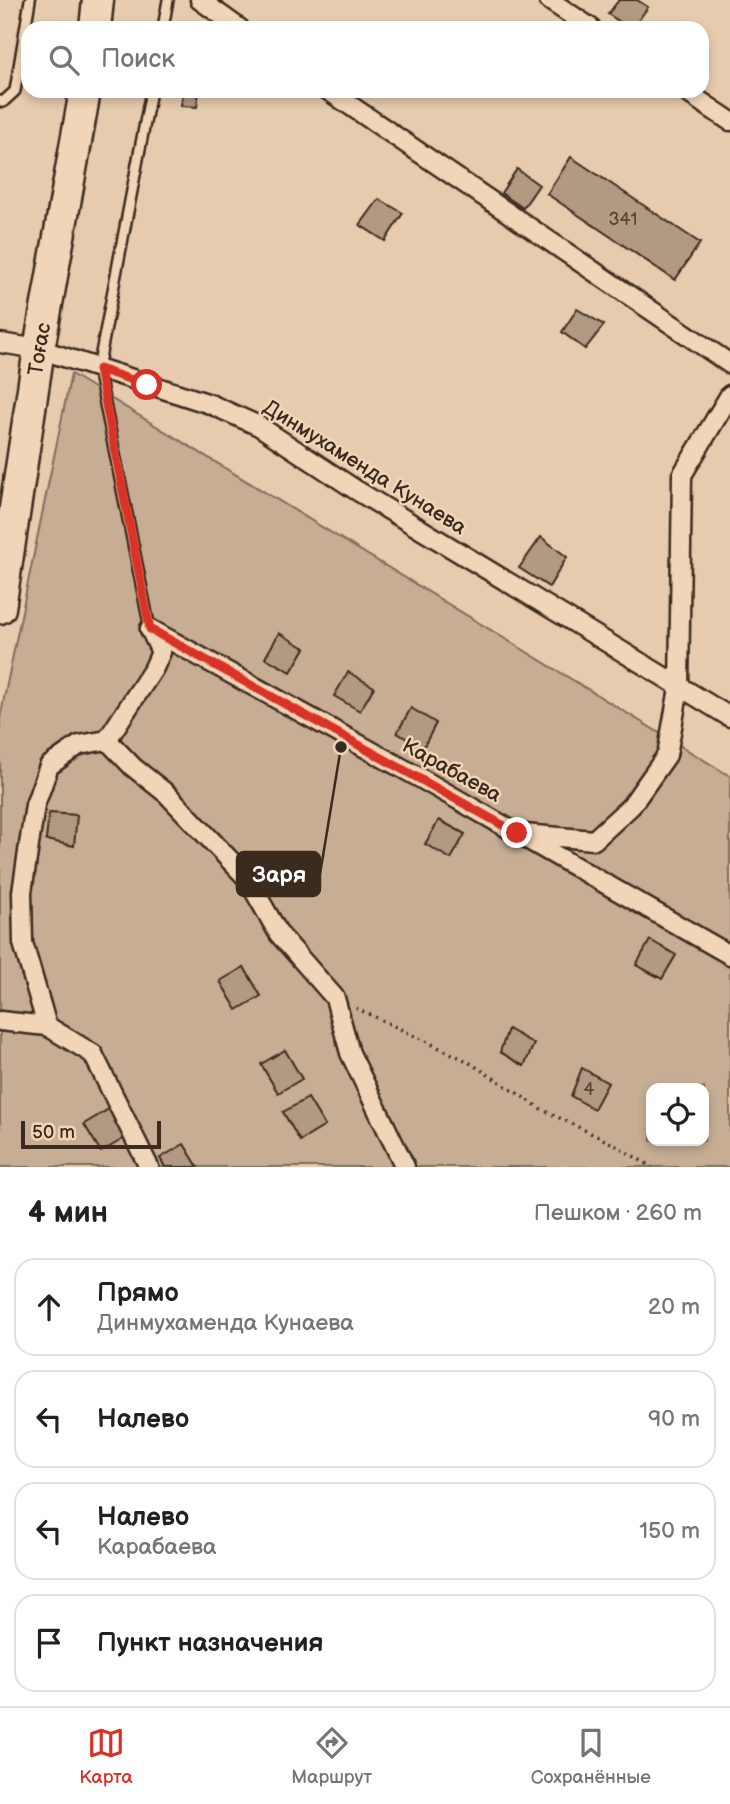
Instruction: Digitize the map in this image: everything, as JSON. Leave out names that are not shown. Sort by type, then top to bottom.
[{"type":"highway","points":[[96,21],[98,0]]},
{"type":"highway","name":"Тоғас","points":[[0,608],[39,349],[84,98]]},
{"type":"street","points":[[200,0],[229,21]]},
{"type":"street","points":[[549,0],[580,21]]},
{"type":"street","points":[[339,98],[730,364]]},
{"type":"street","points":[[696,98],[730,121]]},
{"type":"street","name":"Динмухаменда Кунаева","points":[[0,343],[39,349],[210,404],[259,426],[356,490],[730,716]]},
{"type":"street","points":[[517,833],[594,840],[631,806],[667,755],[680,688],[682,475],[730,395]]},
{"type":"street","points":[[47,1026],[23,943],[22,892],[35,805],[49,766],[79,745],[107,740],[154,668],[161,652],[150,629]]},
{"type":"street","name":"Карабаева","points":[[150,629],[517,833],[730,956]]},
{"type":"street","points":[[107,740],[133,767],[167,794],[247,878],[279,934],[335,999],[351,1053],[405,1167]]},
{"type":"street","points":[[0,1021],[47,1026],[93,1054],[149,1167]]},
{"type":"lane","points":[[27,21],[30,0]]},
{"type":"lane","points":[[164,21],[168,0]]},
{"type":"lane","points":[[0,102],[15,91],[21,58]]},
{"type":"lane","points":[[150,98],[99,369],[150,629]]},
{"type":"path","points":[[335,999],[467,1061],[543,1111],[613,1144],[652,1167]]},
{"type":"shaded area","points":[[71,374],[730,776],[730,1167],[0,1167],[0,718]]},
{"type":"building","points":[[619,0],[637,0],[648,7],[638,21],[618,21],[608,14]]},
{"type":"building","points":[[182,98],[198,98],[197,107],[181,106]]},
{"type":"building","points":[[571,157],[700,243],[675,280],[547,194]]},
{"type":"building","points":[[517,169],[539,185],[523,208],[501,193]]},
{"type":"building","points":[[379,199],[403,213],[385,241],[360,225]]},
{"type":"building","points":[[577,309],[604,325],[585,349],[562,332]]},
{"type":"building","points":[[541,537],[567,557],[549,587],[519,568]]},
{"type":"building","points":[[279,633],[305,648],[291,672],[265,658]]},
{"type":"building","points":[[348,672],[374,687],[360,711],[334,696]]},
{"type":"building","points":[[411,708],[436,723],[423,748],[397,733]]},
{"type":"building","points":[[49,813],[77,815],[74,846],[46,840]]},
{"type":"building","points":[[439,820],[465,834],[451,859],[425,844]]},
{"type":"building","points":[[650,940],[676,955],[662,979],[636,965]]},
{"type":"building","points":[[244,967],[261,996],[237,1010],[220,981]]},
{"type":"building","points":[[508,1029],[534,1044],[524,1066],[500,1052]]},
{"type":"building","points":[[285,1050],[302,1079],[278,1093],[261,1064]]},
{"type":"building","points":[[582,1068],[608,1083],[594,1109],[571,1096]]},
{"type":"building","points":[[308,1098],[325,1126],[300,1141],[283,1112]]},
{"type":"building","points":[[109,1109],[125,1138],[101,1152],[84,1124]]},
{"type":"building","points":[[184,1144],[198,1167],[165,1167],[160,1158]]},
{"type":"place","name":"Заря","points":[[341,747]]},
{"type":"route","points":[[147,385],[99,369],[150,629],[517,833]]}]
